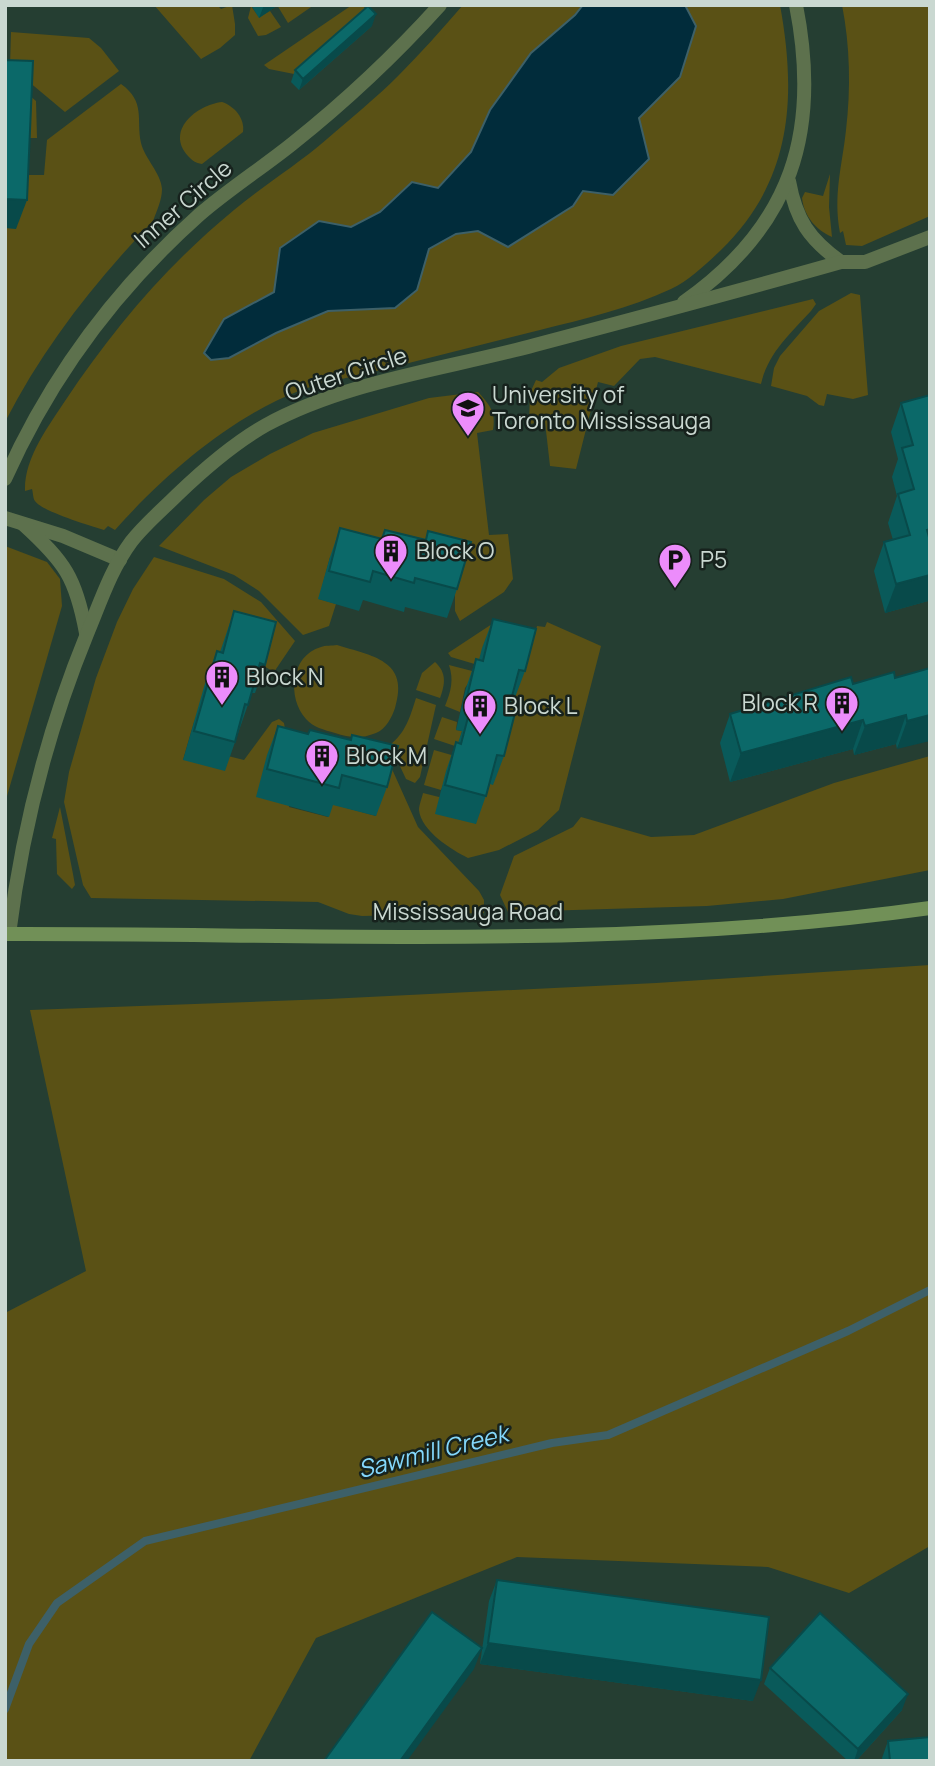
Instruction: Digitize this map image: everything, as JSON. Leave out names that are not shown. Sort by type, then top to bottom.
[{"type":"main road","name":"Mississauga Road","points":[[7,934],[515,937],[672,931],[825,920],[930,908]]},
{"type":"street","name":"Inner Circle","points":[[5,479],[23,439],[62,373],[134,279],[201,214],[350,97],[405,44],[440,5]]},
{"type":"street","points":[[675,309],[705,288],[741,252],[763,226],[789,181],[801,139],[805,88],[804,44],[796,5]]},
{"type":"street","points":[[789,181],[793,205],[801,222],[813,239],[841,262]]},
{"type":"street","name":"Outer Circle","points":[[7,934],[24,842],[54,722],[103,594],[120,560],[139,534],[192,481],[237,444],[294,412],[360,388],[675,309],[841,262],[865,262],[930,237]]},
{"type":"street","points":[[5,518],[64,537],[120,560]]},
{"type":"street","points":[[23,524],[60,560],[72,579],[80,599],[87,635]]},
{"type":"shaded area","points":[[154,5],[217,5],[221,9],[232,5],[235,35],[201,59]]},
{"type":"shaded area","points":[[277,5],[314,5],[288,23]]},
{"type":"shaded area","points":[[352,5],[362,5],[369,13],[299,75],[269,69],[264,65]]},
{"type":"shaded area","points":[[463,5],[583,5],[490,110],[471,152],[438,188],[412,182],[380,212],[351,227],[319,221],[274,292],[224,319],[229,358],[276,333],[328,311],[395,308],[417,290],[429,249],[456,234],[478,231],[509,247],[573,206],[639,118],[680,76],[696,26],[685,5],[780,5],[788,73],[784,136],[763,196],[745,223],[721,250],[691,276],[671,289],[639,302],[573,322],[319,384],[274,402],[224,432],[176,469],[115,530],[108,526],[104,530],[56,514],[39,505],[34,500],[32,489],[25,491],[28,467],[38,443],[83,374],[142,299],[209,231],[316,148],[381,92],[415,59]]},
{"type":"shaded area","points":[[842,5],[930,5],[930,216],[862,246],[846,245],[843,231],[840,233],[838,219],[849,83],[847,36]]},
{"type":"shaded area","points":[[251,6],[259,17],[270,11],[281,27],[258,36],[248,18]]},
{"type":"shaded area","points":[[11,32],[89,38],[101,48],[119,71],[65,112],[10,66]]},
{"type":"shaded area","points":[[121,84],[137,104],[141,143],[161,183],[159,205],[153,221],[110,268],[53,341],[5,422],[5,228],[16,228],[19,175],[44,175],[47,140]]},
{"type":"shaded area","points":[[23,90],[36,101],[37,138],[21,138]]},
{"type":"shaded area","points":[[222,102],[238,113],[243,132],[202,164],[196,162],[182,147],[182,129],[202,108]]},
{"type":"shaded area","points":[[830,174],[832,237],[812,222],[805,211],[802,198],[805,192],[823,196]]},
{"type":"shaded area","points":[[851,293],[860,295],[868,395],[853,399],[827,394],[824,406],[807,396],[771,386],[774,368],[780,356],[819,311]]},
{"type":"shaded area","points":[[813,299],[816,304],[774,353],[761,384],[655,357],[640,359],[614,386],[598,382],[576,469],[550,466],[545,422],[529,424],[530,393],[536,380],[542,382],[559,368],[621,346]]},
{"type":"shaded area","points":[[478,392],[489,405],[494,418],[493,430],[477,433],[489,535],[508,534],[513,579],[504,592],[460,621],[455,611],[455,590],[330,557],[319,599],[336,604],[329,626],[303,635],[259,591],[234,575],[159,546],[231,477],[313,433],[429,398]]},
{"type":"shaded area","points":[[5,546],[47,562],[60,579],[62,606],[5,803]]},
{"type":"shaded area","points":[[154,557],[224,579],[261,602],[295,641],[274,672],[262,665],[212,682],[194,722],[183,760],[228,756],[244,760],[272,722],[279,719],[284,723],[285,729],[289,807],[328,817],[332,804],[376,816],[383,749],[418,827],[479,891],[484,900],[484,913],[362,916],[318,902],[91,898],[83,885],[64,802],[69,772],[96,678],[117,622],[133,589]]},
{"type":"shaded area","points":[[547,622],[601,646],[559,810],[538,830],[499,850],[468,858],[431,832],[419,810],[423,793],[439,797],[476,824],[483,648],[478,665],[451,657],[448,653],[492,624],[494,627],[535,635],[537,626],[545,627]]},
{"type":"shaded area","points":[[337,645],[375,657],[392,670],[397,679],[398,692],[394,711],[386,726],[376,733],[356,737],[327,731],[309,722],[300,710],[294,689],[298,668],[303,659],[323,646]]},
{"type":"shaded area","points":[[435,662],[442,670],[444,679],[440,698],[416,690],[422,673]]},
{"type":"shaded area","points":[[449,665],[476,672],[465,688],[460,712],[445,706],[451,686]]},
{"type":"shaded area","points":[[416,698],[436,705],[420,777],[415,783],[406,779],[390,745],[404,729]]},
{"type":"shaded area","points":[[442,717],[457,722],[456,730],[462,731],[458,747],[434,739]]},
{"type":"shaded area","points":[[434,750],[455,756],[441,790],[424,785]]},
{"type":"shaded area","points":[[930,756],[930,870],[783,899],[707,906],[508,912],[500,895],[514,856],[573,827],[581,817],[651,837],[694,835],[834,783]]},
{"type":"shaded area","points":[[60,807],[75,885],[72,889],[57,874],[56,839],[52,838]]},
{"type":"shaded area","points":[[930,965],[930,1546],[849,1593],[768,1567],[517,1557],[316,1638],[249,1761],[5,1761],[5,1313],[86,1271],[30,1010],[656,983]]},
{"type":"water","points":[[583,5],[685,5],[696,26],[680,77],[639,118],[649,159],[613,195],[583,191],[573,206],[508,247],[478,231],[456,234],[429,249],[417,290],[395,308],[328,311],[276,333],[229,358],[211,360],[204,353],[224,319],[274,292],[280,248],[319,221],[351,227],[380,212],[412,182],[438,188],[471,152],[490,110],[531,53]]},
{"type":"building","points":[[368,6],[376,14],[303,79],[295,70]]},
{"type":"building","points":[[5,60],[33,61],[27,200],[5,199]]},
{"type":"building","points":[[930,395],[930,529],[927,530],[930,541],[930,575],[896,584],[884,542],[910,535],[898,494],[914,489],[902,448],[913,445],[901,403]]},
{"type":"building","points":[[340,528],[382,539],[385,530],[426,540],[428,531],[471,542],[457,589],[415,578],[414,583],[373,571],[370,582],[329,571]]},
{"type":"building","name":"Block N","points":[[234,611],[276,622],[265,665],[260,663],[235,742],[194,731],[217,651],[223,653]]},
{"type":"building","name":"Block L","points":[[493,619],[536,629],[525,671],[519,670],[508,711],[515,713],[504,756],[497,755],[486,796],[445,785],[456,742],[461,744],[472,702],[466,701],[476,659],[483,661]]},
{"type":"building","points":[[930,668],[930,715],[907,721],[906,715],[865,726],[863,720],[741,753],[730,714],[851,677],[853,684],[894,672],[895,678]]},
{"type":"building","points":[[278,726],[308,734],[310,730],[351,740],[352,735],[398,746],[387,787],[342,775],[339,788],[267,769]]},
{"type":"building","points":[[497,1580],[769,1617],[761,1680],[488,1643]]},
{"type":"building","points":[[432,1612],[482,1648],[400,1761],[324,1761]]},
{"type":"building","points":[[820,1613],[908,1694],[858,1749],[770,1668]]},
{"type":"building","points":[[930,1737],[930,1761],[890,1761],[888,1741]]},
{"type":"waterway","name":"Sawmill Creek","points":[[5,1709],[29,1644],[57,1603],[145,1541],[552,1443],[608,1435],[848,1331],[930,1290]]},
{"type":"place","name":"University of Toronto Mississauga","points":[[468,438]]},
{"type":"place","name":"Block O","points":[[391,581]]},
{"type":"place","name":"P5","points":[[675,590]]},
{"type":"place","name":"Block N","points":[[222,707]]},
{"type":"place","name":"Block R","points":[[842,733]]},
{"type":"place","name":"Block L","points":[[480,736]]},
{"type":"place","name":"Block M","points":[[322,786]]}]
